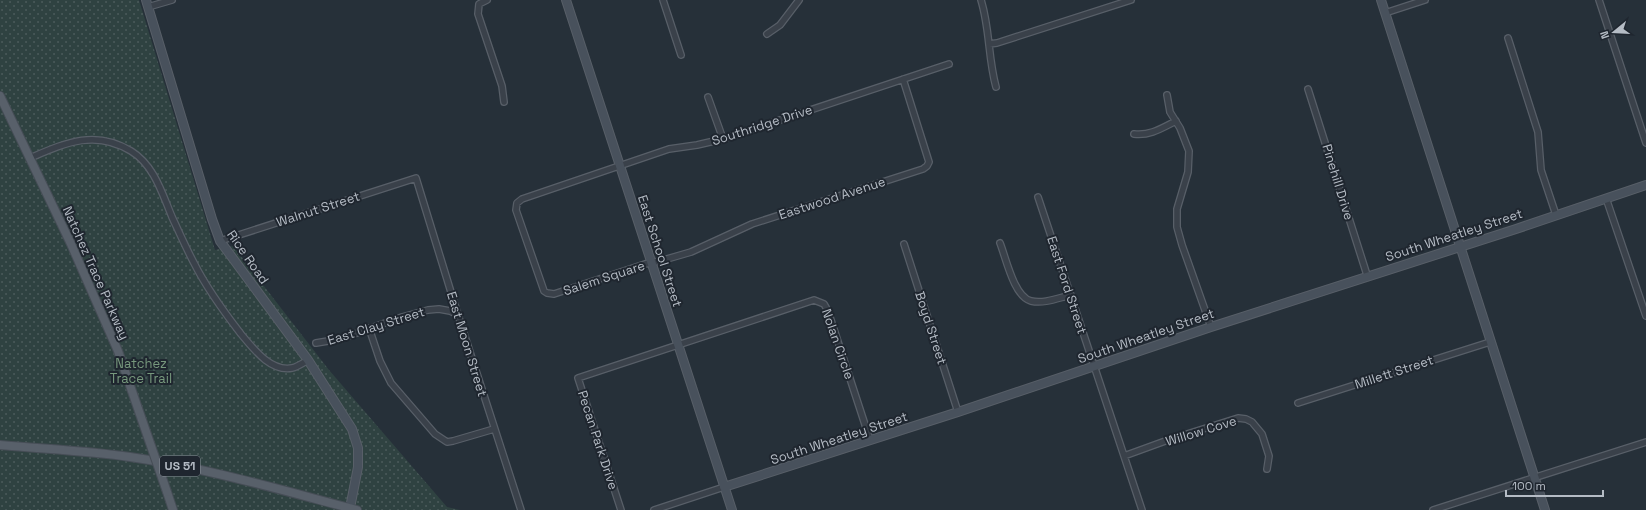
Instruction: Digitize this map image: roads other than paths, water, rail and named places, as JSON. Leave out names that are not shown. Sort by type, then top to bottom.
[{"type":"main road","name":"Natchez Trace Parkway","points":[[0,96],[71,244],[118,351],[173,510]]},
{"type":"main road","name":"US 51","points":[[0,445],[129,457],[174,465],[234,477],[352,509]]},
{"type":"street","points":[[147,4],[172,0]]},
{"type":"street","points":[[487,0],[480,4],[478,14],[502,86],[504,102]]},
{"type":"street","name":"East School Street","points":[[567,0],[732,510]]},
{"type":"street","points":[[663,0],[682,55]]},
{"type":"street","points":[[767,34],[780,25],[798,0]]},
{"type":"street","points":[[981,0],[986,20],[991,64],[996,87]]},
{"type":"street","points":[[989,44],[998,43],[1131,0]]},
{"type":"street","points":[[1381,0],[1545,510]]},
{"type":"street","points":[[1385,13],[1425,0]]},
{"type":"street","points":[[1599,0],[1646,143]]},
{"type":"street","name":"Rice Road","points":[[147,4],[220,241],[308,360],[346,418],[356,438],[358,448],[358,467],[352,509]]},
{"type":"street","points":[[1508,38],[1538,132],[1541,170],[1556,215]]},
{"type":"street","name":"Southridge Drive","points":[[620,166],[669,149],[697,146],[723,139],[948,64]]},
{"type":"street","name":"Eastwood Avenue","points":[[652,263],[691,252],[752,224],[927,166],[929,162],[903,79]]},
{"type":"street","name":"Pinehill Drive","points":[[1308,89],[1367,275]]},
{"type":"street","points":[[1167,95],[1170,112],[1185,139],[1189,151],[1188,172],[1177,209],[1178,227],[1182,245],[1211,327]]},
{"type":"street","points":[[708,97],[723,139]]},
{"type":"street","points":[[1134,134],[1142,135],[1154,132],[1176,121]]},
{"type":"street","points":[[30,158],[68,142],[88,139],[109,142],[124,147],[136,154],[156,178],[185,246],[203,280],[231,322],[262,357],[275,366],[280,368],[293,368],[308,360]]},
{"type":"street","name":"Salem Square","points":[[620,166],[522,199],[517,203],[516,210],[542,288],[547,293],[554,294],[652,263]]},
{"type":"street","name":"Walnut Street","points":[[220,241],[416,178]]},
{"type":"street","name":"East Moon Street","points":[[416,178],[494,429],[521,510]]},
{"type":"street","name":"South Wheatley Street","points":[[654,510],[958,412],[1367,275],[1460,247],[1646,185]]},
{"type":"street","name":"East Ford Street","points":[[1038,197],[1142,510]]},
{"type":"street","points":[[1606,198],[1646,316]]},
{"type":"street","points":[[1000,243],[1014,283],[1022,296],[1031,301],[1044,301],[1070,295]]},
{"type":"street","name":"Boyd Street","points":[[904,244],[958,412]]},
{"type":"street","name":"Nolan Circle","points":[[678,346],[814,300],[824,304],[828,311],[870,440]]},
{"type":"street","name":"East Clay Street","points":[[316,343],[340,339],[369,328],[428,310],[439,309],[450,311],[458,315]]},
{"type":"street","points":[[369,328],[380,361],[391,383],[435,434],[446,442],[494,429]]},
{"type":"street","name":"Millett Street","points":[[1298,403],[1490,342]]},
{"type":"street","name":"Pecan Park Drive","points":[[621,510],[578,378],[678,346]]},
{"type":"street","name":"Willow Cove","points":[[1124,456],[1168,440],[1238,418],[1246,419],[1252,422],[1262,434],[1269,456],[1267,469]]},
{"type":"street","points":[[1433,510],[1646,442]]},
{"type":"park label","name":"Natchez Trace Trail","points":[[141,370]]}]
